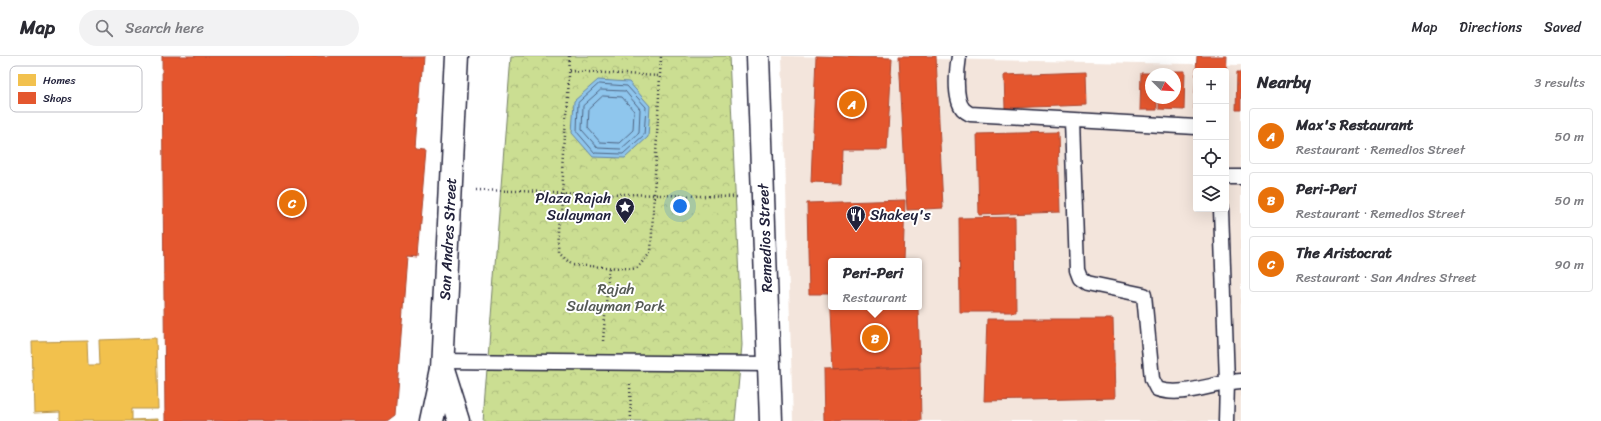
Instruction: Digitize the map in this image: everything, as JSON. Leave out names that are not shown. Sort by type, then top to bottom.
[{"type":"street","name":"San Andres Street","points":[[431,421],[442,366],[457,56]]},
{"type":"street","name":"Remedios Street","points":[[758,56],[771,421]]},
{"type":"street","points":[[442,366],[458,421]]},
{"type":"lane","points":[[959,56],[957,72],[958,99],[962,108],[970,114],[1193,127]]},
{"type":"lane","points":[[1072,120],[1077,270],[1080,278],[1087,283],[1144,295],[1152,379],[1157,390],[1166,393],[1211,387],[1234,381]]},
{"type":"lane","points":[[1229,176],[1241,177]]},
{"type":"lane","points":[[1221,212],[1234,381],[1226,421]]},
{"type":"lane","points":[[442,366],[601,363],[769,364]]},
{"type":"path","points":[[569,56],[559,253],[572,265],[636,269],[651,252],[661,56]]},
{"type":"path","points":[[568,71],[660,76]]},
{"type":"path","points":[[451,189],[763,198]]},
{"type":"path","points":[[601,363],[609,267]]},
{"type":"path","points":[[630,364],[631,421]]},
{"type":"shaded area","points":[[782,56],[1241,65],[1241,421],[793,421]]},
{"type":"green space","name":"Rajah Sulayman Park","points":[[511,56],[729,56],[742,345],[735,421],[483,421]]},
{"type":"water","points":[[598,80],[629,82],[650,106],[648,137],[625,158],[593,157],[572,133],[574,101]]},
{"type":"building: Homes","points":[[156,338],[158,409],[132,409],[132,420],[158,419],[158,421],[60,421],[60,412],[34,413],[32,342],[87,341],[88,365],[100,365],[99,340]]},
{"type":"building: Shops","points":[[162,56],[423,56],[416,148],[426,149],[417,257],[407,256],[395,415],[387,421],[165,421]]},
{"type":"building: Shops","points":[[816,56],[892,58],[887,150],[842,150],[841,183],[811,182]]},
{"type":"building: Shops","points":[[899,56],[936,56],[943,208],[907,210]]},
{"type":"building: Shops","points":[[1197,56],[1227,56],[1227,68],[1196,68]]},
{"type":"building: Shops","points":[[1181,71],[1185,71],[1184,110],[1159,109],[1159,104],[1181,104]]},
{"type":"building: Shops","points":[[1086,72],[1087,105],[1005,108],[1004,75]]},
{"type":"building: Shops","points":[[1237,72],[1241,72],[1241,110],[1236,110]]},
{"type":"building: Shops","points":[[1141,73],[1145,73],[1145,104],[1157,104],[1157,110],[1140,110]]},
{"type":"building: Shops","points":[[1058,132],[1060,212],[979,215],[977,134]]},
{"type":"building: Shops","name":"Shakey's","points":[[905,200],[903,258],[828,258],[828,294],[809,294],[807,203]]},
{"type":"building: Shops","points":[[1015,217],[1016,312],[960,312],[959,218]]},
{"type":"building: Shops","points":[[830,310],[918,310],[920,367],[833,370]]},
{"type":"building: Shops","points":[[987,319],[1113,319],[1115,398],[984,401]]},
{"type":"building: Shops","points":[[920,367],[921,421],[825,421],[824,370]]},
{"type":"place","name":"Max's Restaurant","points":[[852,104]]},
{"type":"place","name":"The Aristocrat","points":[[292,203]]},
{"type":"place","name":"Plaza Rajah Sulayman","points":[[625,224]]},
{"type":"place","name":"Shakey's","points":[[856,232]]},
{"type":"place","name":"Peri-Peri","points":[[875,338]]}]
